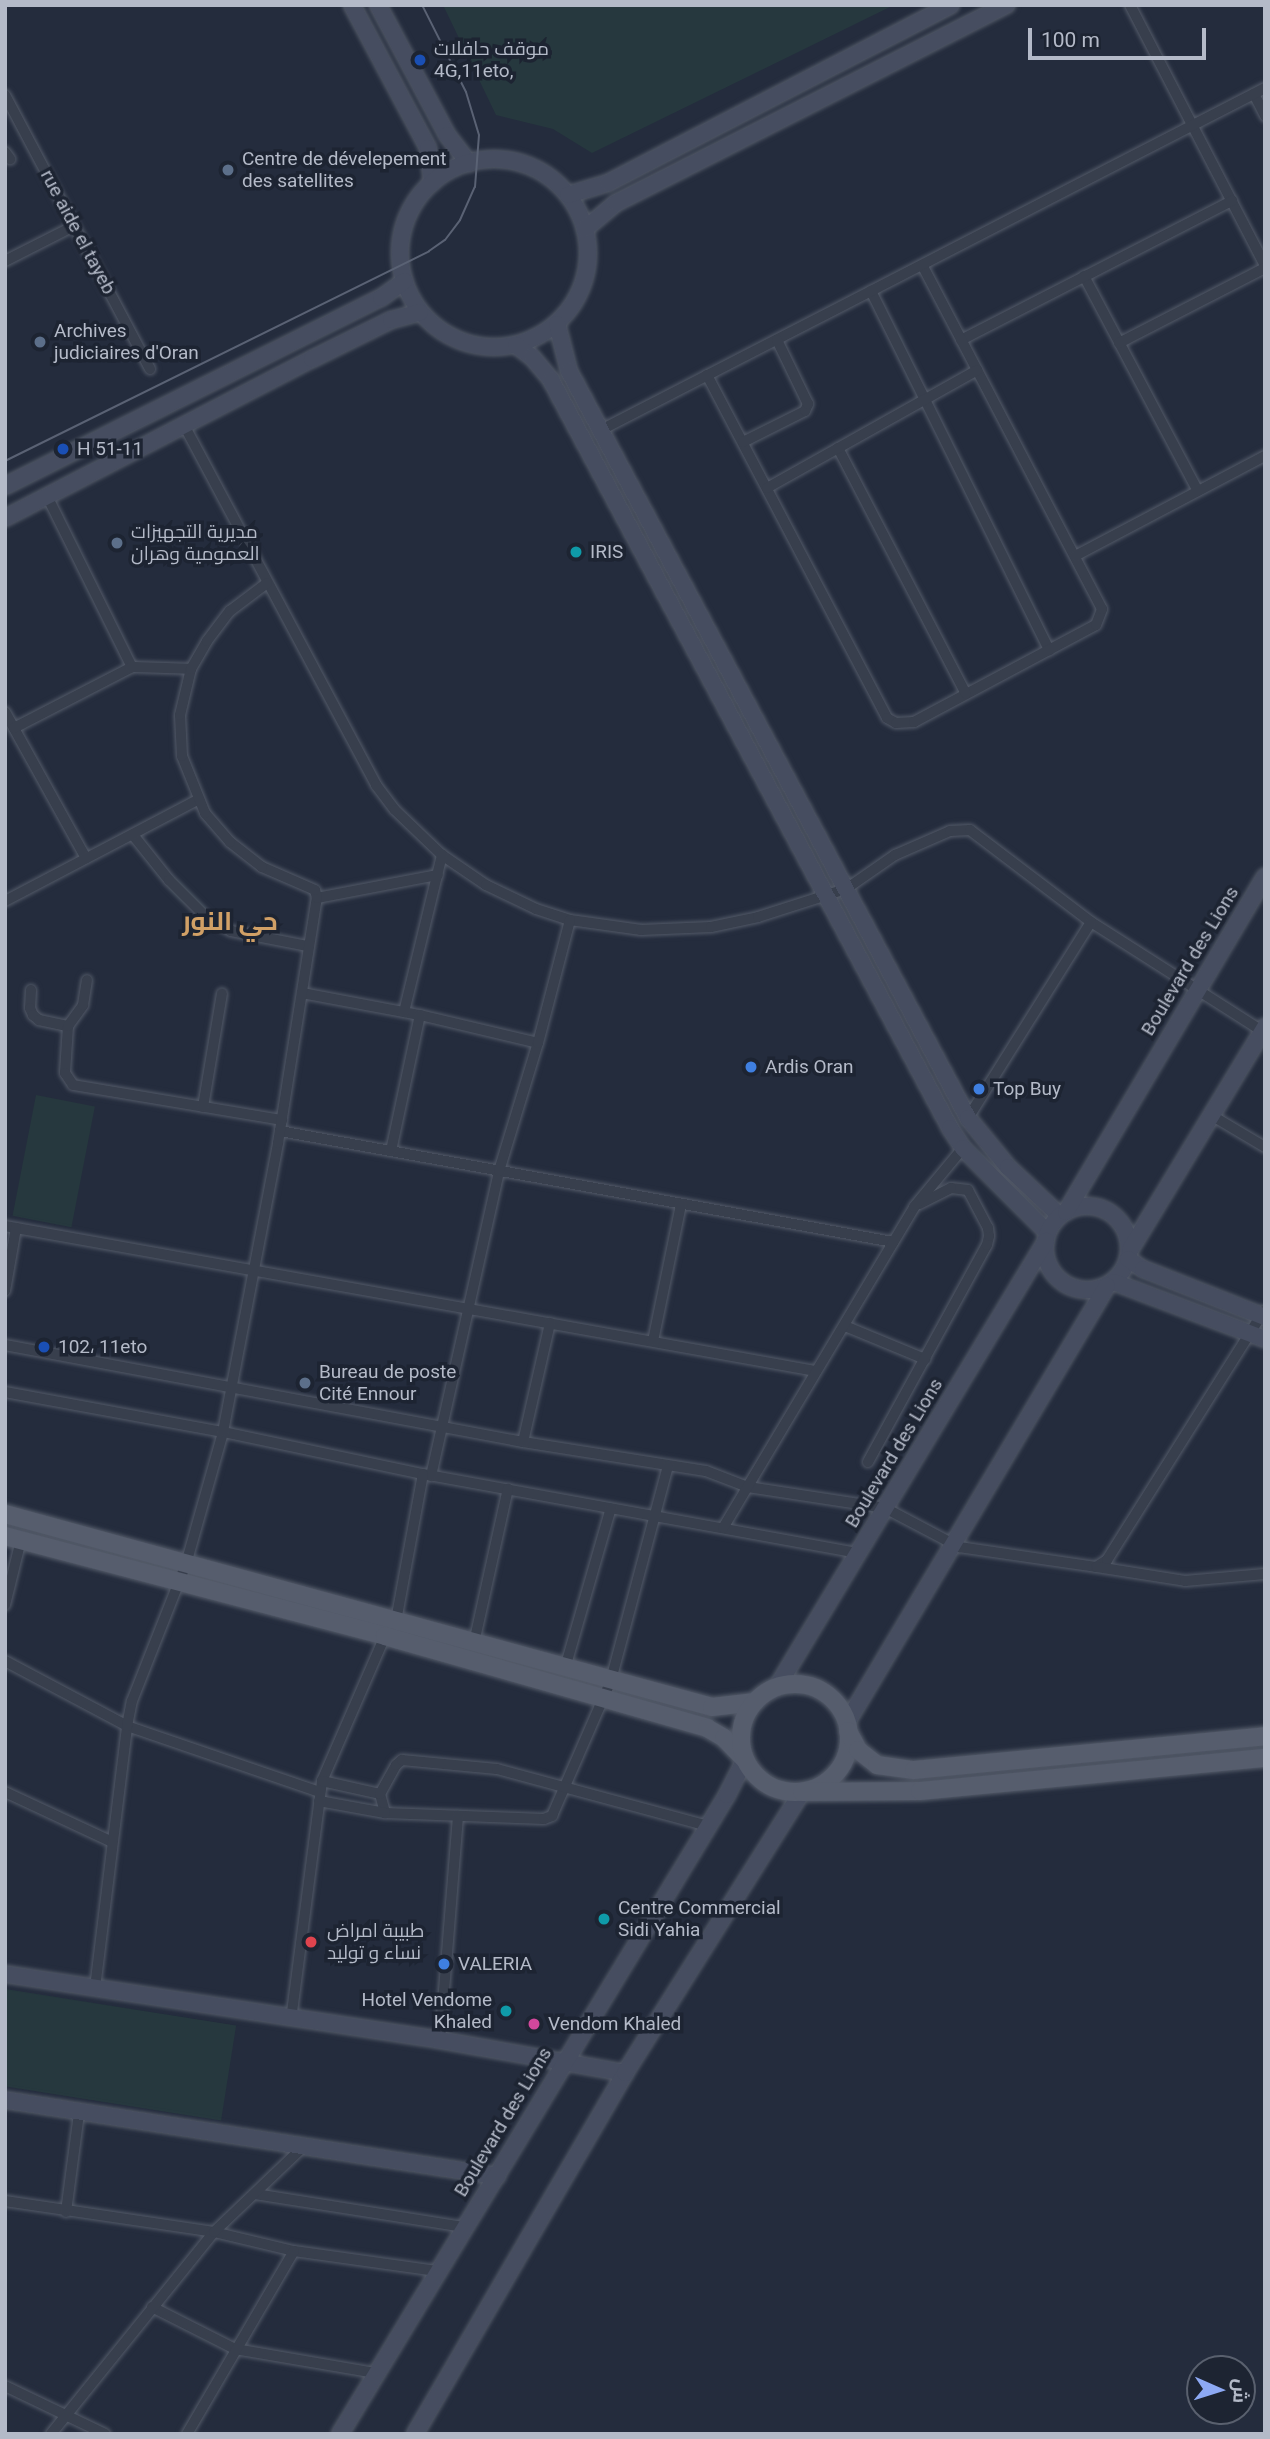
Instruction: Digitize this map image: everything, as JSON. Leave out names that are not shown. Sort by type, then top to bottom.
[{"type":"main road","points":[[352,5],[428,148],[432,183]]},
{"type":"main road","points":[[378,5],[447,135],[469,163]]},
{"type":"main road","points":[[568,195],[608,183],[951,5]]},
{"type":"main road","points":[[585,229],[617,203],[1007,5]]},
{"type":"main road","points":[[498,159],[518,162],[554,180],[568,195],[585,229],[588,254],[584,280],[574,304],[557,324],[537,337],[516,345],[485,347],[463,343],[443,332],[420,312],[404,281],[400,257],[403,229],[414,204],[432,183],[449,170],[469,163],[498,159]]},
{"type":"main road","points":[[5,486],[381,298],[404,281]]},
{"type":"main road","points":[[5,518],[391,320],[420,312]]},
{"type":"main road","points":[[557,324],[565,360],[601,430],[968,1118],[1008,1167],[1063,1214]]},
{"type":"main road","points":[[516,345],[533,356],[551,380],[962,1148],[1047,1237]]},
{"type":"main road","name":"Boulevard des Lions","points":[[1063,1214],[1265,877]]},
{"type":"main road","points":[[415,2434],[625,2073],[802,1792],[814,1789],[834,1776],[846,1755],[847,1728],[950,1545],[1129,1254],[1263,1029]]},
{"type":"main road","points":[[1257,1336],[1110,1284],[1084,1291],[1062,1283],[1048,1264],[1047,1237],[1063,1214],[1082,1206],[1106,1210],[1124,1227],[1129,1254],[1143,1269],[1264,1314]]},
{"type":"main road","name":"Boulevard des Lions","points":[[777,1687],[1047,1237]]},
{"type":"main road","points":[[5,1514],[384,1636],[707,1728],[733,1746],[751,1770],[768,1785],[779,1790],[920,1791],[1265,1758]]},
{"type":"main road","points":[[13,1538],[396,1621],[712,1707],[755,1702],[777,1687],[803,1685],[816,1689],[836,1704],[858,1750],[877,1765],[914,1770],[1265,1736]]},
{"type":"main road","points":[[745,1760],[742,1730],[755,1702]]},
{"type":"main road","name":"Boulevard des Lions","points":[[340,2434],[708,1826],[745,1760]]},
{"type":"main road","points":[[5,1974],[291,2020],[440,2040],[625,2073]]},
{"type":"main road","points":[[5,2100],[496,2176]]},
{"type":"street","points":[[1119,343],[1265,267],[1130,5]]},
{"type":"street","points":[[601,430],[1265,88]]},
{"type":"street","points":[[1254,94],[1265,117]]},
{"type":"street","name":"rue aide el tayeb","points":[[5,95],[150,369]]},
{"type":"street","points":[[961,340],[1232,201]]},
{"type":"street","points":[[5,261],[74,226]]},
{"type":"street","points":[[707,375],[887,718],[895,723],[914,722],[1097,625],[1102,609],[922,265]]},
{"type":"street","points":[[1084,276],[1198,491]]},
{"type":"street","points":[[871,291],[1049,650]]},
{"type":"street","points":[[743,442],[805,411],[808,404],[778,340]]},
{"type":"street","points":[[766,488],[977,370]]},
{"type":"street","points":[[184,425],[376,785],[395,810],[442,855],[511,898],[570,920],[641,929],[688,929],[730,924],[846,889],[895,855],[950,831],[970,830],[1091,922],[1196,990],[1263,1029]]},
{"type":"street","points":[[838,448],[967,694]]},
{"type":"street","points":[[1075,556],[1265,456]]},
{"type":"street","points":[[48,498],[132,667]]},
{"type":"street","points":[[94,1989],[127,1726],[132,1702],[183,1573],[223,1432],[281,1126],[307,946],[317,898],[315,890],[262,867],[230,842],[205,813],[182,756],[180,715],[191,669],[207,640],[230,611],[267,583]]},
{"type":"street","points":[[14,728],[132,667],[191,669]]},
{"type":"street","points":[[5,712],[86,858]]},
{"type":"street","points":[[5,901],[199,799]]},
{"type":"street","points":[[133,835],[169,880],[206,917],[231,931],[307,946]]},
{"type":"street","points":[[404,1012],[442,855]]},
{"type":"street","points":[[317,898],[438,875]]},
{"type":"street","points":[[396,1621],[427,1475],[444,1427],[467,1308],[499,1171],[538,1043],[570,920]]},
{"type":"street","points":[[968,1118],[1091,922]]},
{"type":"street","points":[[87,980],[83,1005],[68,1026],[65,1073],[73,1085],[203,1107],[391,1151],[893,1241]]},
{"type":"street","points":[[31,990],[30,1008],[33,1015],[39,1020],[68,1026]]},
{"type":"street","points":[[302,993],[420,1015],[538,1043]]},
{"type":"street","points":[[203,1107],[222,995]]},
{"type":"street","points":[[391,1151],[420,1015]]},
{"type":"street","points":[[1211,1115],[1265,1147]]},
{"type":"street","points":[[723,1528],[914,1207],[962,1148]]},
{"type":"street","points":[[868,1462],[988,1245],[988,1228],[968,1191],[951,1188],[914,1207]]},
{"type":"street","points":[[653,1342],[681,1203]]},
{"type":"street","points":[[5,1291],[11,1227],[816,1371]]},
{"type":"street","points":[[1096,1567],[1107,1560],[1257,1336],[1264,1314]]},
{"type":"street","points":[[523,1442],[550,1323]]},
{"type":"street","points":[[845,1326],[925,1359]]},
{"type":"street","points":[[5,1345],[233,1385],[523,1442],[706,1471],[748,1487],[885,1508],[950,1545],[1185,1581],[1265,1574]]},
{"type":"street","points":[[5,1392],[223,1432],[427,1475],[859,1553]]},
{"type":"street","points":[[5,1661],[127,1726],[385,1814],[544,1819],[552,1816],[611,1680],[668,1466]]},
{"type":"street","points":[[474,1643],[508,1489]]},
{"type":"street","points":[[565,1668],[611,1508]]},
{"type":"street","points":[[5,1605],[13,1538]]},
{"type":"street","points":[[291,2020],[320,1791],[384,1636]]},
{"type":"street","points":[[385,1814],[380,1794],[396,1765],[402,1760],[497,1769],[708,1826]]},
{"type":"street","points":[[320,1791],[380,1794]]},
{"type":"street","points":[[5,1792],[111,1842]]},
{"type":"street","points":[[440,2040],[458,1816]]},
{"type":"street","points":[[66,2212],[79,2113]]},
{"type":"street","points":[[51,2434],[214,2232],[304,2146]]},
{"type":"street","points":[[255,2194],[464,2227]]},
{"type":"street","points":[[5,2201],[214,2232],[294,2250],[437,2271]]},
{"type":"street","points":[[187,2434],[294,2250]]},
{"type":"street","points":[[152,2307],[235,2349],[376,2372]]},
{"type":"street","points":[[5,2386],[105,2434]]},
{"type":"shaded area","points":[[443,5],[894,5],[592,153],[553,129],[496,115]]},
{"type":"shaded area","points":[[36,1095],[95,1106],[71,1227],[13,1216]]},
{"type":"shaded area","points":[[5,1989],[236,2026],[221,2120],[5,2086]]},
{"type":"tram line","points":[[5,461],[429,251],[445,240],[460,220],[475,187],[479,135],[466,92],[422,5]]},
{"type":"place","name":"موقف حافلات 4G,11eto,","points":[[420,60]]},
{"type":"place","name":"Centre de dévelepement des satellites","points":[[228,170]]},
{"type":"place","name":"Archives judiciaires d'Oran","points":[[40,342]]},
{"type":"place","name":"H 51-11","points":[[63,449]]},
{"type":"place","name":"مديرية التجهيزات العمومية وهران","points":[[117,543]]},
{"type":"place","name":"IRIS","points":[[576,552]]},
{"type":"place","name":"Ardis Oran","points":[[751,1067]]},
{"type":"place","name":"Top Buy","points":[[979,1089]]},
{"type":"place","name":"102، 11eto","points":[[44,1347]]},
{"type":"place","name":"Bureau de poste Cité Ennour","points":[[305,1383]]},
{"type":"place","name":"Centre Commercial Sidi Yahia","points":[[604,1919]]},
{"type":"place","name":"طبيبة امراض نساء و توليد","points":[[311,1942]]},
{"type":"place","name":"VALERIA","points":[[444,1964]]},
{"type":"place","name":"Hotel Vendome Khaled","points":[[506,2011]]},
{"type":"place","name":"Vendom Khaled","points":[[534,2024]]},
{"type":"district","name":"حي النور","points":[[230,922]]}]
